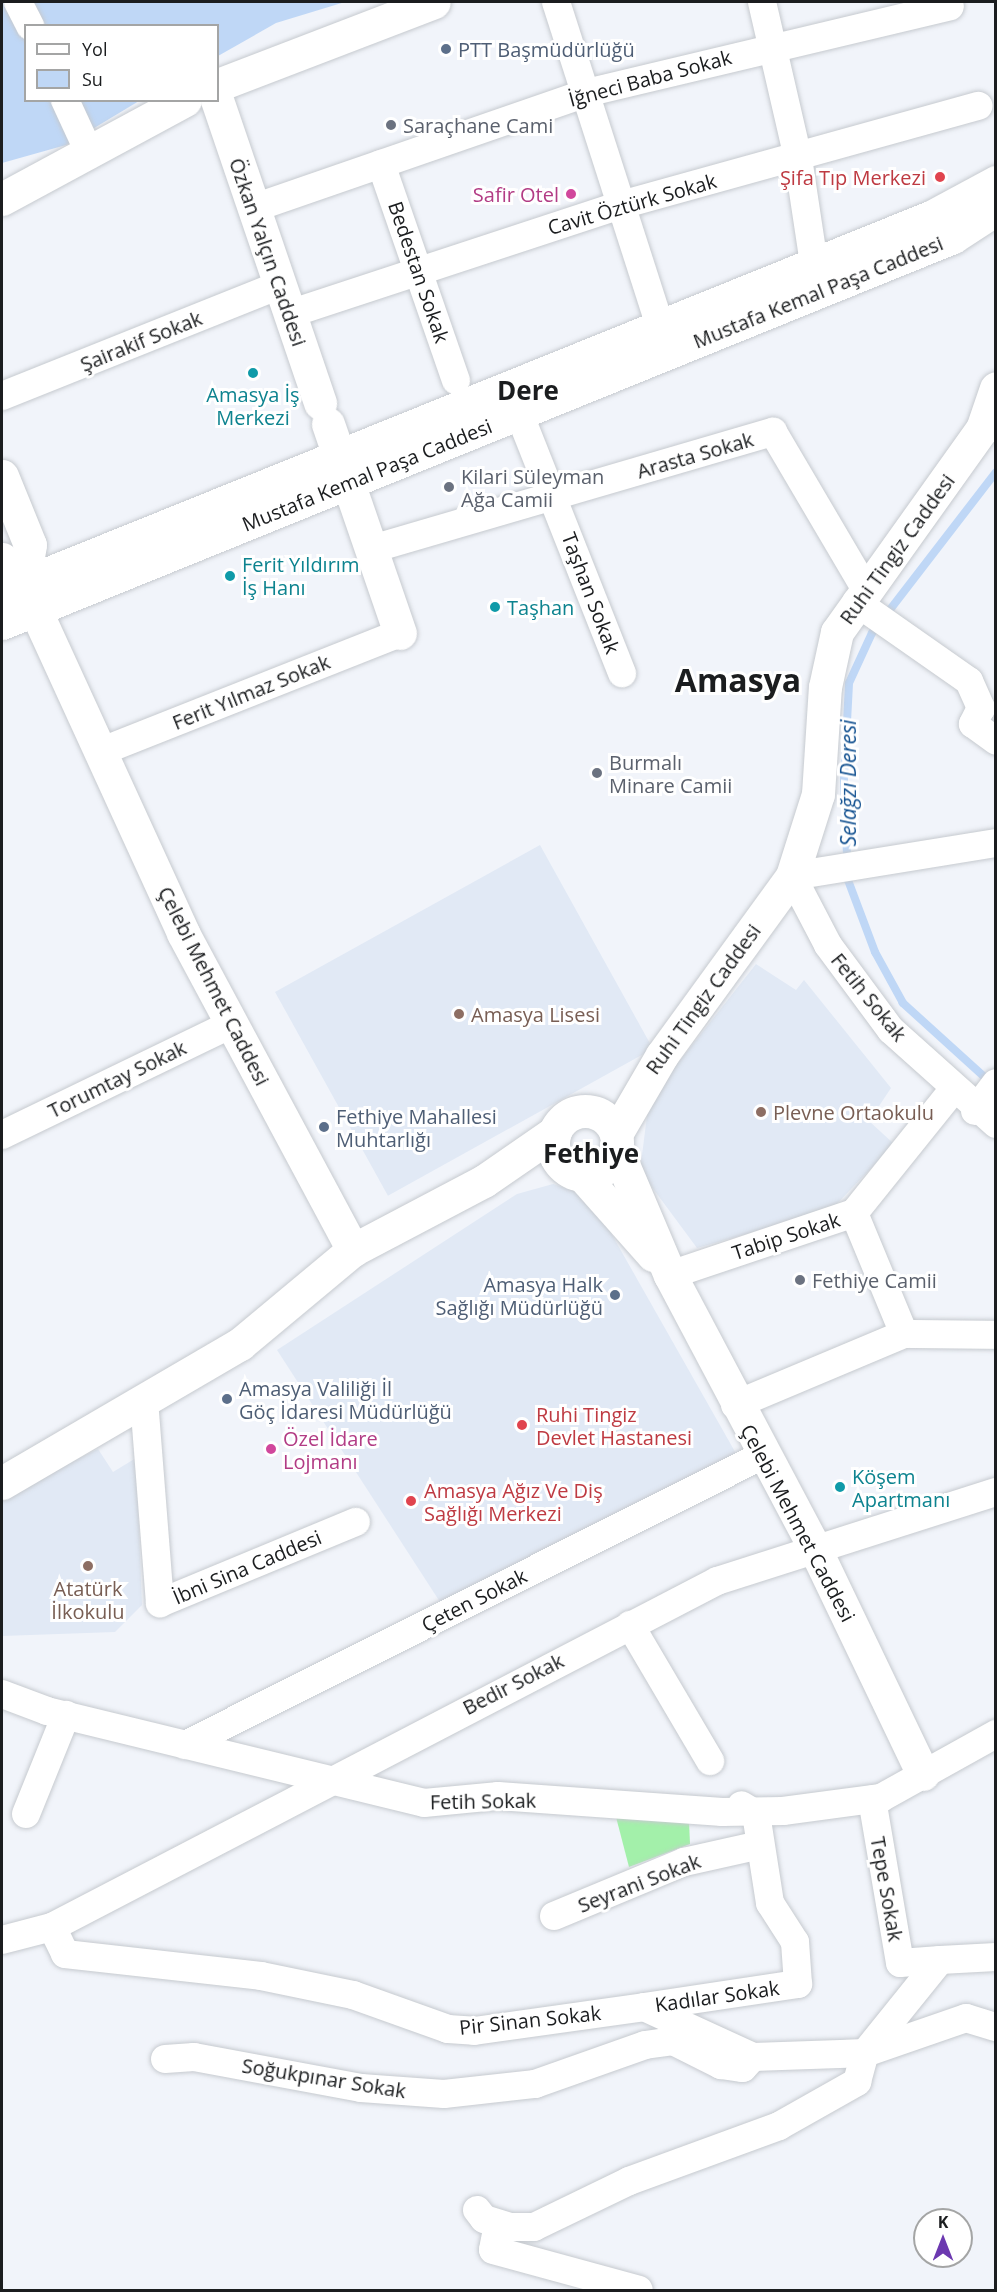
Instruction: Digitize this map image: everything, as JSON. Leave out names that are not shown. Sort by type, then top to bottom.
[{"type":"street","points":[[18,2],[29,24]]},
{"type":"street","points":[[219,85],[434,2]]},
{"type":"street","points":[[555,2],[660,325]]},
{"type":"street","points":[[762,2],[775,46],[798,158],[814,264]]},
{"type":"street","name":"İğneci Baba Sokak","points":[[254,208],[586,93],[950,6]]},
{"type":"street","points":[[66,102],[88,150]]},
{"type":"street","points":[[2,199],[88,150],[181,102]]},
{"type":"street","name":"Özkan Yalçın Caddesi","points":[[218,102],[400,633]]},
{"type":"street","name":"Cavit Öztürk Sokak","points":[[285,300],[418,271],[621,205],[798,158],[979,106]]},
{"type":"street","points":[[2,187],[88,150]]},
{"type":"street","name":"Bedestan Sokak","points":[[381,164],[456,380]]},
{"type":"street","name":"Mustafa Kemal Paşa Caddesi","points":[[2,623],[20,595],[344,468],[660,325],[933,216],[996,182]]},
{"type":"street","name":"Mustafa Kemal Paşa Caddesi","points":[[344,468],[519,413],[953,237],[996,209]]},
{"type":"street","name":"Şairakif Sokak","points":[[2,396],[285,300]]},
{"type":"street","name":"Ruhi Tingiz Caddesi","points":[[608,1131],[792,876],[818,794],[825,687],[837,632],[871,607],[982,429],[996,388]]},
{"type":"street","name":"Taşhan Sokak","points":[[519,413],[554,495],[622,673]]},
{"type":"street","name":"Arasta Sokak","points":[[372,549],[773,432],[871,607]]},
{"type":"street","points":[[2,476],[30,545],[20,595]]},
{"type":"street","name":"Çelebi Mehmet Caddesi","points":[[2,559],[102,751],[183,933],[353,1250]]},
{"type":"street","points":[[871,607],[969,681],[981,708],[973,724],[996,741]]},
{"type":"street","name":"Ferit Yılmaz Sokak","points":[[102,751],[400,633]]},
{"type":"street","points":[[792,876],[996,843]]},
{"type":"street","name":"Fetih Sokak","points":[[792,876],[828,945],[884,1020],[953,1090],[987,1105]]},
{"type":"street","name":"Torumtay Sokak","points":[[2,1135],[232,1024]]},
{"type":"street","name":"Tabip Sokak","points":[[670,1275],[854,1214],[953,1090]]},
{"type":"street","points":[[2,1483],[240,1344],[353,1250],[484,1181],[555,1132],[572,1114],[608,1131],[602,1171],[484,1181]]},
{"type":"street","name":"Çelebi Mehmet Caddesi","points":[[608,1131],[670,1275],[735,1405],[814,1547],[923,1774]]},
{"type":"street","points":[[555,1132],[553,1149],[574,1172]]},
{"type":"street","name":"Çelebi Mehmet Caddesi","points":[[574,1172],[670,1275]]},
{"type":"street","points":[[854,1214],[904,1334]]},
{"type":"street","points":[[735,1405],[904,1334],[995,1335]]},
{"type":"street","name":"İbni Sina Caddesi","points":[[144,1400],[160,1604],[356,1522]]},
{"type":"street","name":"Çeten Sokak","points":[[185,1745],[764,1455]]},
{"type":"street","name":"Bedir Sokak","points":[[52,1928],[717,1581],[814,1547],[996,1492]]},
{"type":"street","points":[[630,1625],[710,1761]]},
{"type":"street","name":"Fetih Sokak","points":[[2,1695],[66,1715],[424,1803],[498,1796],[756,1814],[872,1799],[996,1734]]},
{"type":"street","points":[[26,1814],[66,1715]]},
{"type":"street","name":"Tepe Sokak","points":[[872,1799],[900,1963],[940,1960]]},
{"type":"street","points":[[731,1800],[756,1814]]},
{"type":"street","name":"Kadılar Sokak","points":[[644,2007],[798,1984],[795,1942],[770,1903],[759,1845],[756,1814]]},
{"type":"street","name":"Seyrani Sokak","points":[[554,1916],[684,1862],[759,1845]]},
{"type":"street","points":[[2,1940],[52,1928]]},
{"type":"street","name":"Pir Sinan Sokak","points":[[52,1928],[65,1954],[273,1978],[353,1995],[448,2029],[474,2031],[644,2007]]},
{"type":"street","points":[[639,2290],[493,2250],[488,2217],[534,2227],[628,2181],[778,2126],[857,2082],[865,2053],[940,1960],[996,1957]]},
{"type":"street","points":[[644,2007],[753,2056],[865,2053],[966,2018],[996,2027]]},
{"type":"street","name":"Soğukpınar Sokak","points":[[165,2059],[194,2057],[362,2088],[444,2094],[535,2084],[645,2045],[673,2041],[721,2065],[743,2068],[753,2056]]},
{"type":"shaded area","name":"Amasya Lisesi","points":[[540,845],[653,1049],[388,1196],[275,992]]},
{"type":"shaded area","name":"Plevne Ortaokulu","points":[[756,964],[796,990],[804,980],[891,1088],[869,1121],[894,1144],[831,1210],[697,1248],[640,1171],[649,1100]]},
{"type":"shaded area","name":"Ruhi Tingiz Devlet Hastanesi","points":[[553,1184],[590,1196],[738,1457],[440,1602],[277,1350],[517,1194]]},
{"type":"shaded area","points":[[98,1449],[113,1472],[136,1458],[142,1605],[115,1632],[2,1636],[2,1496]]},
{"type":"green space","points":[[616,1817],[689,1822],[690,1844],[629,1867]]},
{"type":"water","points":[[2,2],[345,2],[276,23],[219,55],[219,24],[24,24],[24,102],[137,102],[66,145],[2,163]]},
{"type":"waterway","name":"Selağzı Deresi","points":[[990,1082],[903,1003],[875,952],[848,880],[844,779],[849,683],[872,633],[996,472]]},
{"type":"place","name":"PTT Başmüdürlüğü","points":[[446,49]]},
{"type":"place","name":"Saraçhane Cami","points":[[391,125]]},
{"type":"place","name":"Şifa Tıp Merkezi","points":[[940,177]]},
{"type":"place","name":"Safir Otel","points":[[571,194]]},
{"type":"place","name":"Amasya İş Merkezi","points":[[253,373]]},
{"type":"place","name":"Kilari Süleyman Ağa Camii","points":[[449,487]]},
{"type":"place","name":"Ferit Yıldırım İş Hanı","points":[[230,576]]},
{"type":"place","name":"Taşhan","points":[[495,607]]},
{"type":"place","name":"Burmalı Minare Camii","points":[[597,773]]},
{"type":"place","name":"Amasya Lisesi","points":[[459,1014]]},
{"type":"place","name":"Plevne Ortaokulu","points":[[761,1112]]},
{"type":"place","name":"Fethiye Mahallesi Muhtarlığı","points":[[324,1127]]},
{"type":"place","name":"Fethiye Camii","points":[[800,1280]]},
{"type":"place","name":"Amasya Halk Sağlığı Müdürlüğü","points":[[615,1295]]},
{"type":"place","name":"Amasya Valiliği İl Göç İdaresi Müdürlüğü","points":[[227,1399]]},
{"type":"place","name":"Ruhi Tingiz Devlet Hastanesi","points":[[522,1425]]},
{"type":"place","name":"Özel İdare Lojmanı","points":[[271,1449]]},
{"type":"place","name":"Köşem Apartmanı","points":[[840,1487]]},
{"type":"place","name":"Amasya Ağız Ve Diş Sağlığı Merkezi","points":[[411,1501]]},
{"type":"place","name":"Atatürk İlkokulu","points":[[88,1566]]},
{"type":"district","name":"Dere","points":[[528,391]]},
{"type":"district","name":"Amasya","points":[[738,680]]},
{"type":"district","name":"Fethiye","points":[[591,1154]]}]
